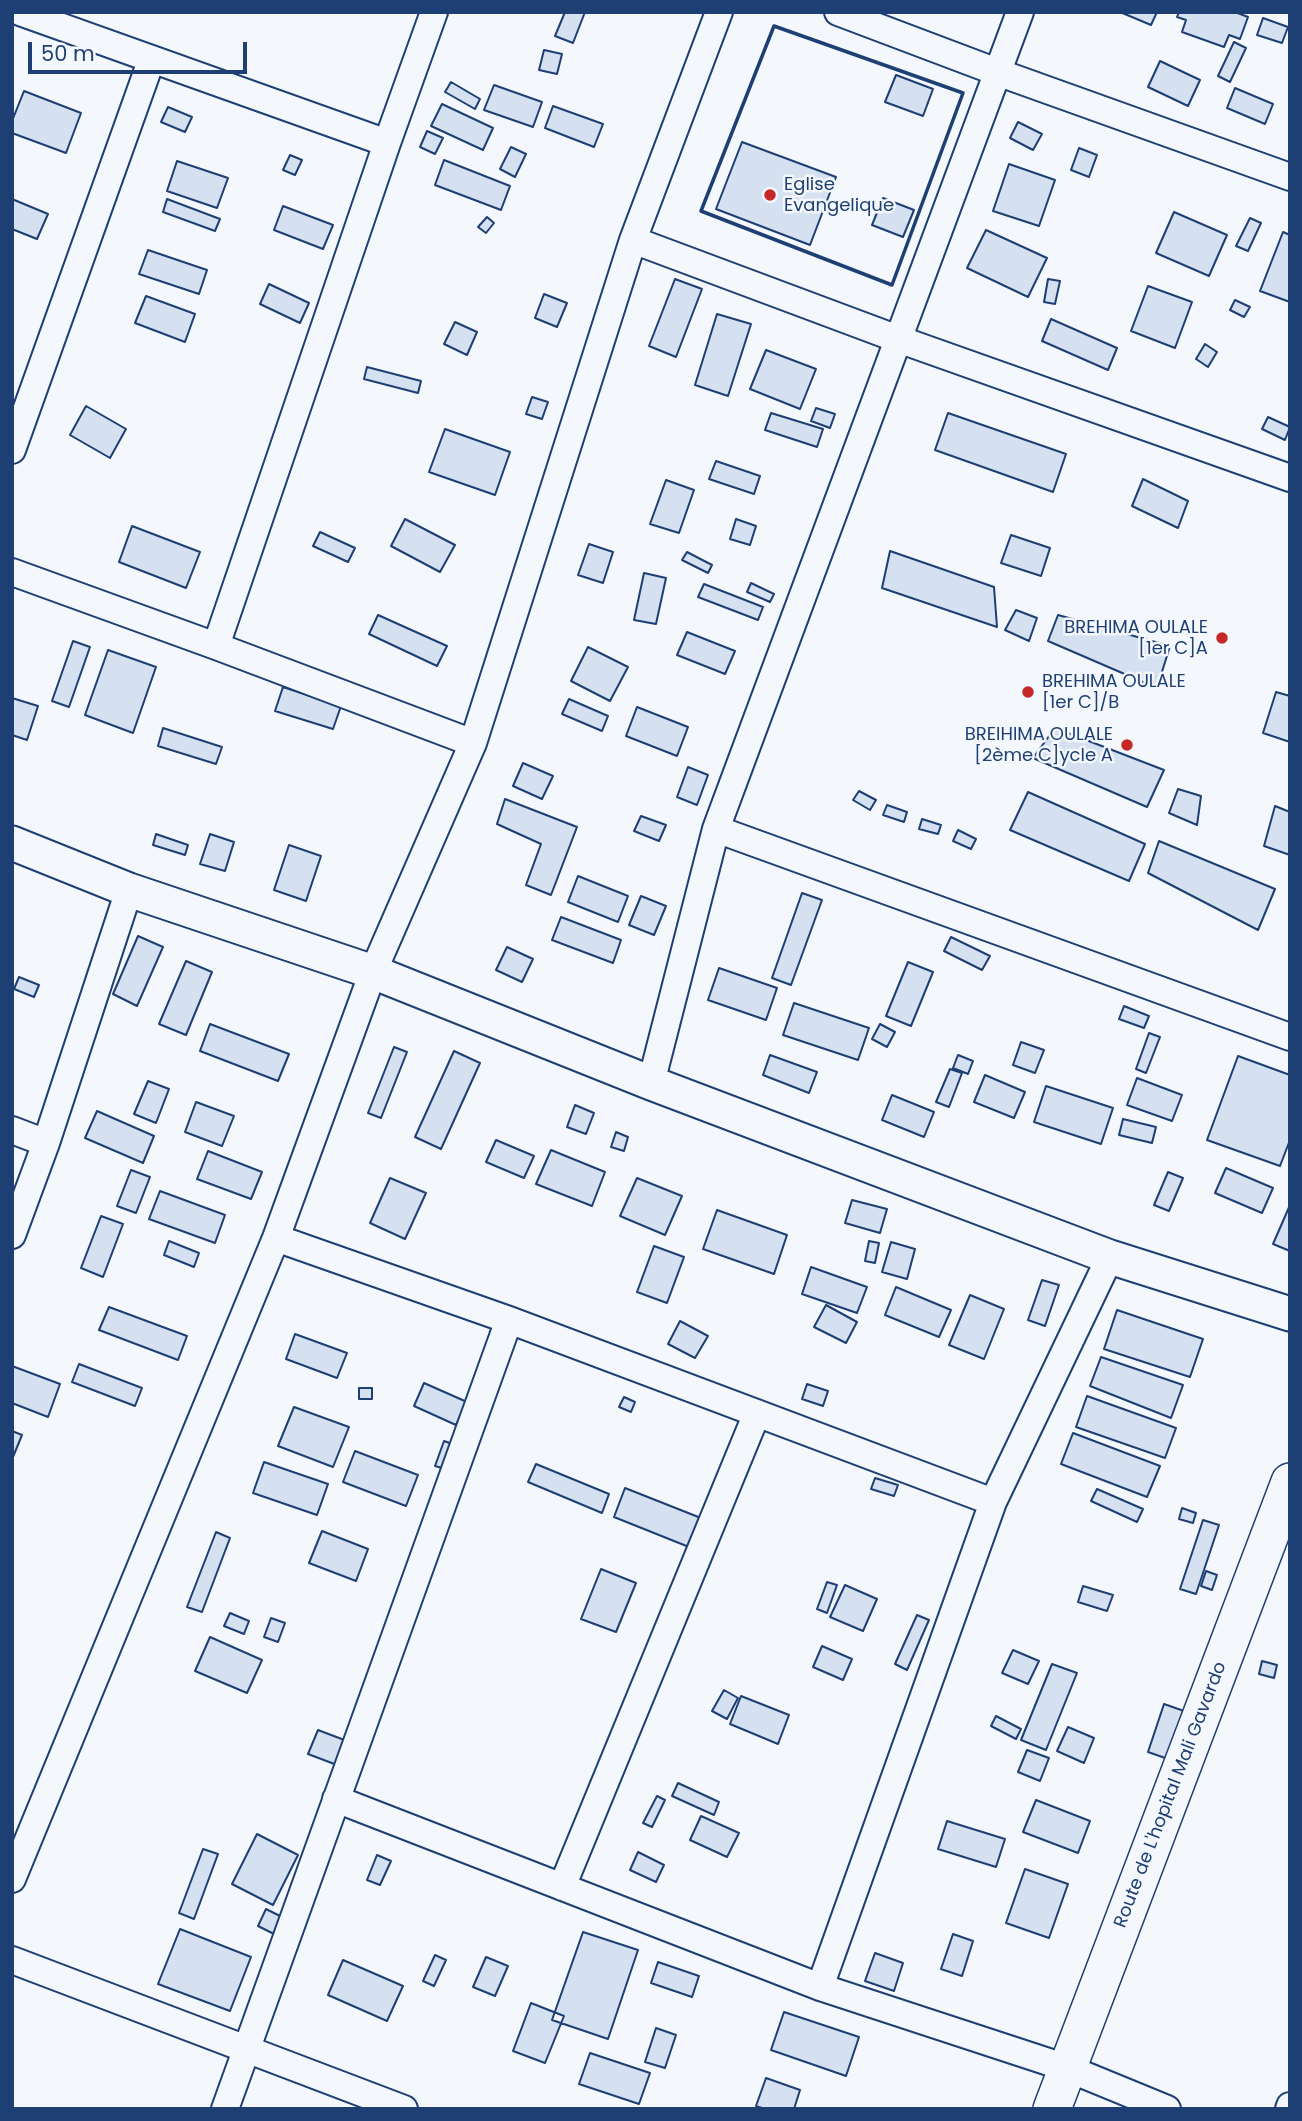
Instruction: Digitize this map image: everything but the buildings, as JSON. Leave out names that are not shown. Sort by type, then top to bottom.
[{"type":"main road","name":"Route de L'hopital Mali Gavardo","points":[[1052,2109],[1290,1482]]},
{"type":"street","points":[[20,12],[151,61],[387,143]]},
{"type":"street","points":[[216,646],[434,12]]},
{"type":"street","points":[[12,1879],[275,1238],[373,972],[473,744],[633,240],[719,12]]},
{"type":"street","points":[[838,12],[1290,177]]},
{"type":"street","points":[[651,1083],[716,829],[1020,12]]},
{"type":"street","points":[[12,450],[151,61]]},
{"type":"street","points":[[633,240],[898,340],[1290,478]]},
{"type":"street","points":[[12,572],[473,744]]},
{"type":"street","points":[[716,829],[1290,1037]]},
{"type":"street","points":[[12,843],[129,890],[373,972],[651,1083],[1110,1257],[1290,1314]]},
{"type":"street","points":[[12,1235],[46,1143],[129,890]]},
{"type":"street","points":[[12,1130],[46,1143]]},
{"type":"street","points":[[275,1238],[509,1320],[993,1502]]},
{"type":"street","points":[[820,1987],[993,1502],[1110,1257]]},
{"type":"street","points":[[225,2109],[509,1320]]},
{"type":"street","points":[[562,1887],[757,1413]]},
{"type":"street","points":[[336,1799],[820,1987],[1068,2068],[1167,2109]]},
{"type":"street","points":[[12,1960],[404,2109]]},
{"type":"wall","points":[[774,26],[963,93],[892,285],[701,211],[774,26]]},
{"type":"place","name":"Eglise Evangelique","points":[[770,195]]},
{"type":"place","name":"BREHIMA OULALE [1er C]A","points":[[1222,638]]},
{"type":"place","name":"BREHIMA OULALE [1er C]/B","points":[[1028,692]]},
{"type":"place","name":"BREIHIMA OULALE [2ème C]ycle A","points":[[1127,745]]}]
